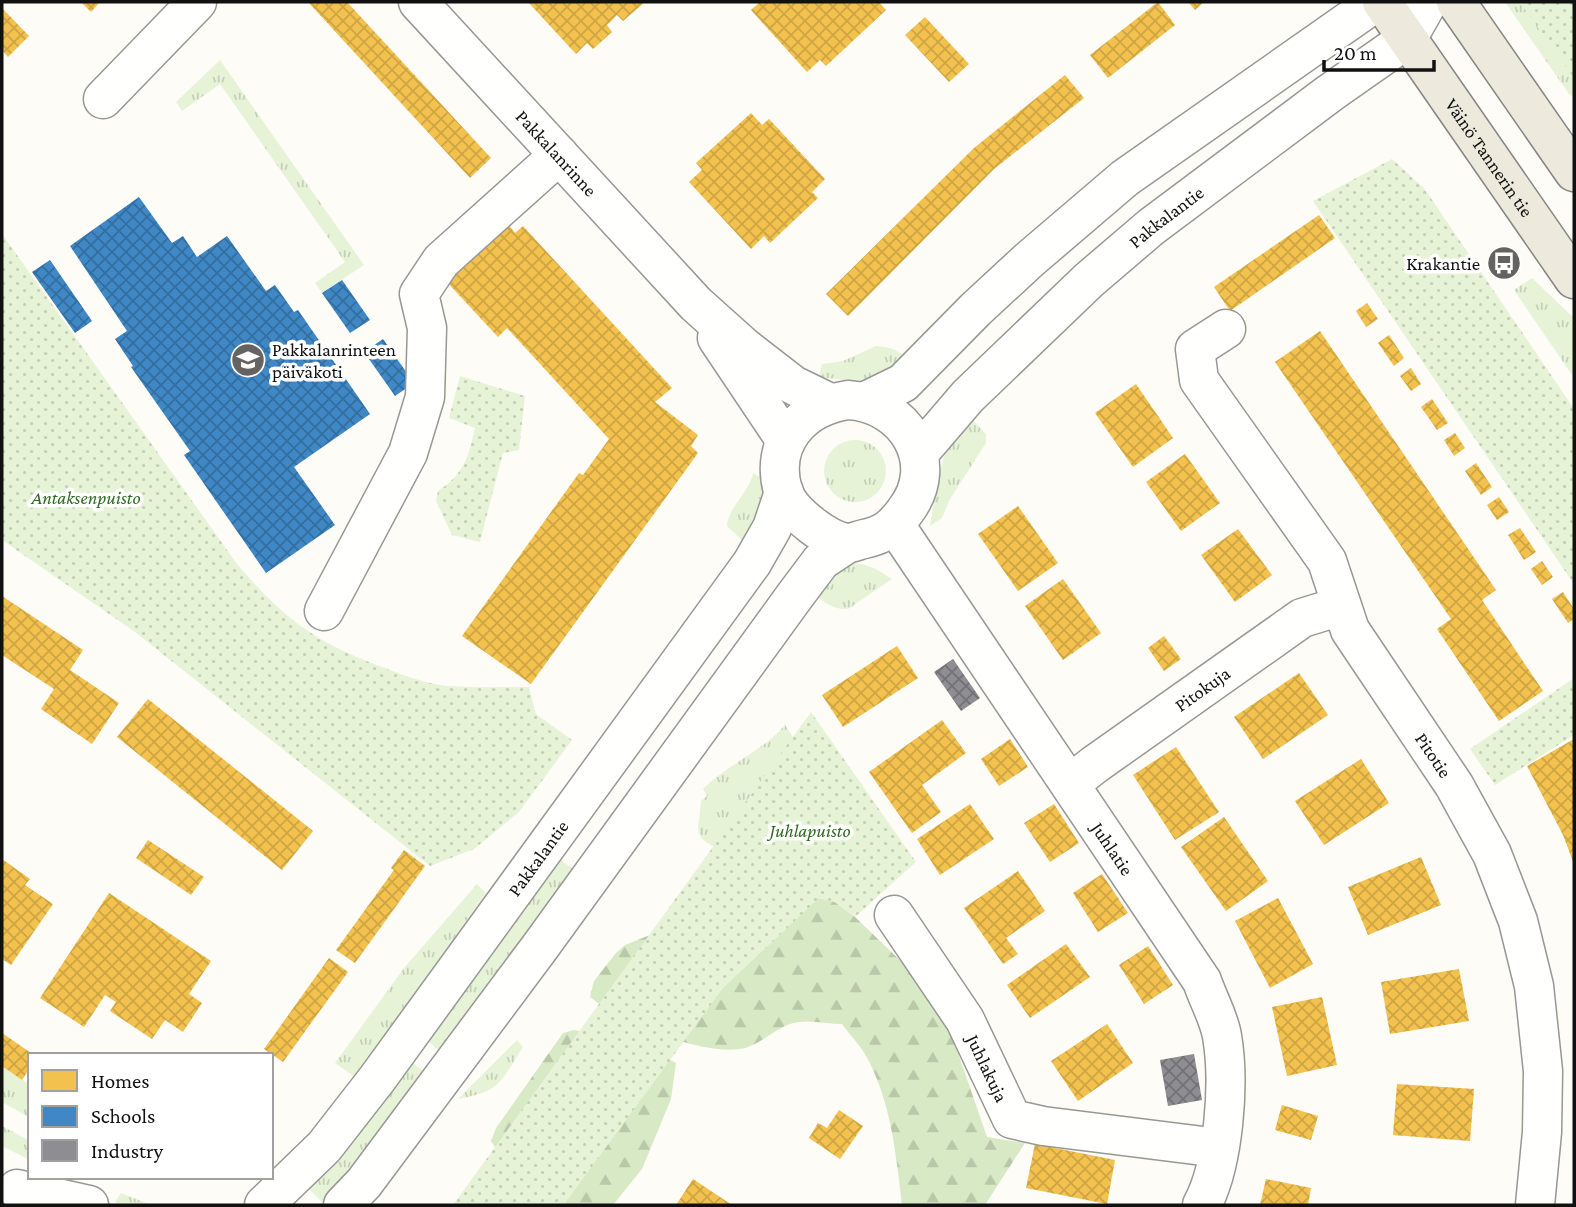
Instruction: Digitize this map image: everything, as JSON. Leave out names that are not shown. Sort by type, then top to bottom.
[{"type":"main road","name":"Väinö Tannerin tie","points":[[1382,2],[1574,279]]},
{"type":"main road","points":[[1456,2],[1574,172]]},
{"type":"street","points":[[103,99],[197,2]]},
{"type":"street","name":"Pakkalanrinne","points":[[418,2],[696,303],[744,347],[793,385],[848,402]]},
{"type":"street","points":[[848,543],[822,533],[806,521],[784,492],[780,460],[786,440],[800,420],[902,383],[1029,260],[1125,178],[1376,2]]},
{"type":"street","name":"Pakkalantie","points":[[920,452],[968,396],[1089,279],[1151,228],[1330,93],[1407,39],[1428,2]]},
{"type":"street","points":[[324,611],[408,453],[425,397],[427,328],[419,294],[441,261],[559,155]]},
{"type":"street","name":"Pakkalanrinne","points":[[696,303],[739,374],[786,440]]},
{"type":"street","name":"Pitotie","points":[[1210,339],[1199,380],[1327,561],[1350,630],[1454,785],[1492,853],[1518,921],[1535,999],[1543,1071],[1558,1134],[1535,1205]]},
{"type":"street","points":[[343,1205],[364,1183],[821,561],[848,543],[877,536],[895,526],[916,497],[920,478],[920,452],[909,431],[888,412],[848,402]]},
{"type":"street","name":"Pakkalantie","points":[[264,1205],[324,1147],[377,1079],[752,564],[772,528],[784,492]]},
{"type":"street","name":"Juhlatie","points":[[895,526],[1202,981],[1222,1034],[1227,1082],[1219,1148],[1208,1194],[1202,1205]]},
{"type":"street","name":"Pitokuja","points":[[1070,784],[1302,618],[1341,606]]},
{"type":"street","name":"Juhlakuja","points":[[894,915],[965,1020],[1012,1119],[1042,1126],[1219,1148]]},
{"type":"street","points":[[17,1191],[89,1205]]},
{"type":"green space","points":[[1505,2],[1574,2],[1574,97],[1569,94]]},
{"type":"green space","points":[[1520,2],[1574,2],[1574,78]]},
{"type":"green space","points":[[220,60],[364,265],[322,293],[315,283],[345,262],[220,84],[182,111],[176,102]]},
{"type":"green space","points":[[1392,159],[1424,188],[1574,409],[1574,584],[1313,201]]},
{"type":"green space","name":"Antaksenpuisto","points":[[2,234],[237,564],[287,615],[303,628],[340,649],[416,679],[448,686],[529,687],[536,714],[572,740],[519,812],[474,849],[430,866],[135,632],[2,540]]},
{"type":"green space","points":[[1532,278],[1574,318],[1574,378],[1514,290]]},
{"type":"green space","points":[[876,346],[893,349],[907,359],[879,379],[860,382],[819,377],[822,364],[843,361]]},
{"type":"green space","points":[[460,376],[525,396],[519,450],[503,453],[480,542],[452,535],[436,501],[438,491],[454,478],[464,464],[475,428],[449,418]]},
{"type":"green space","points":[[968,415],[986,434],[986,443],[950,499],[942,518],[930,526],[936,487],[949,438]]},
{"type":"green space","points":[[855,440],[877,449],[886,471],[877,493],[855,502],[833,493],[824,471],[833,449]]},
{"type":"green space","points":[[753,473],[763,479],[762,503],[746,544],[727,526],[730,513]]},
{"type":"green space","points":[[849,563],[872,567],[892,579],[848,609],[833,607],[812,593]]},
{"type":"green space","points":[[1574,678],[1574,735],[1495,785],[1470,749]]},
{"type":"green space","name":"Juhlapuisto","points":[[811,712],[916,862],[855,917],[835,902],[819,898],[723,988],[566,1205],[453,1205]]},
{"type":"green space","points":[[785,725],[828,788],[725,852],[706,842],[699,834],[698,828],[701,801],[707,796],[703,789],[766,743]]},
{"type":"green space","points":[[561,860],[573,869],[439,1051],[429,1042]]},
{"type":"green space","points":[[477,884],[486,893],[355,1077],[335,1063],[404,968]]},
{"type":"green space","points":[[819,898],[835,902],[855,917],[906,966],[949,1027],[987,1137],[1025,1143],[985,1205],[902,1205],[891,1128],[881,1090],[865,1054],[842,1024],[799,1022],[784,1027],[748,1047],[723,1050],[662,1035],[621,1017],[590,997],[594,981],[625,945],[655,933]]},
{"type":"green space","points":[[574,1030],[631,1040],[676,1063],[671,1099],[642,1169],[613,1205],[536,1205],[491,1141],[496,1128],[563,1033]]},
{"type":"green space","points":[[517,1040],[523,1047],[498,1083],[483,1093],[458,1099]]},
{"type":"green space","points":[[412,1062],[427,1074],[323,1203],[309,1189]]},
{"type":"green space","points":[[2,1066],[28,1084],[28,1117],[2,1102]]},
{"type":"green space","points":[[2,1126],[28,1140],[28,1159],[2,1146]]},
{"type":"green space","points":[[121,1193],[151,1205],[121,1205],[115,1202]]},
{"type":"building: Homes","points":[[81,2],[100,2],[91,12]]},
{"type":"building: Homes","points":[[308,2],[347,2],[491,158],[470,178]]},
{"type":"building: Homes","points":[[528,2],[645,2],[623,21],[617,15],[607,25],[612,32],[593,49],[587,43],[576,54]]},
{"type":"building: Homes","points":[[760,2],[879,2],[886,10],[826,66],[820,60],[807,72],[751,10]]},
{"type":"building: Homes","points":[[1158,2],[1175,25],[1108,78],[1090,55]]},
{"type":"building: Homes","points":[[1188,2],[1204,2],[1195,10]]},
{"type":"building: Homes","points":[[2,8],[29,36],[8,57],[2,50]]},
{"type":"building: Homes","points":[[925,17],[969,64],[949,82],[905,35]]},
{"type":"building: Homes","points":[[1065,75],[1084,98],[994,169],[848,316],[826,294],[974,148]]},
{"type":"building: Homes","points":[[751,113],[762,125],[769,119],[825,179],[812,192],[818,198],[770,243],[764,236],[751,249],[689,182],[702,170],[696,163]]},
{"type":"building: Homes","points":[[1319,215],[1335,238],[1230,311],[1214,287]]},
{"type":"building: Homes","points":[[508,224],[515,233],[523,226],[672,388],[655,402],[698,435],[691,446],[698,453],[531,684],[462,636],[579,473],[583,475],[609,439],[507,328],[498,337],[446,281]]},
{"type":"building: Homes","points":[[1367,303],[1378,319],[1366,327],[1356,311]]},
{"type":"building: Homes","points":[[1320,331],[1496,590],[1482,600],[1543,691],[1499,721],[1437,629],[1451,619],[1275,362]]},
{"type":"building: Homes","points":[[1389,335],[1404,358],[1394,366],[1378,343]]},
{"type":"building: Homes","points":[[1411,368],[1421,384],[1411,391],[1400,376]]},
{"type":"building: Homes","points":[[1136,384],[1173,438],[1133,467],[1095,413]]},
{"type":"building: Homes","points":[[1432,399],[1448,423],[1437,430],[1421,407]]},
{"type":"building: Homes","points":[[1455,433],[1465,448],[1454,456],[1444,440]]},
{"type":"building: Homes","points":[[1185,454],[1220,503],[1181,531],[1146,482]]},
{"type":"building: Homes","points":[[1476,463],[1492,487],[1481,495],[1465,471]]},
{"type":"building: Homes","points":[[1499,497],[1509,512],[1497,520],[1487,505]]},
{"type":"building: Homes","points":[[1018,506],[1058,563],[1018,591],[978,534]]},
{"type":"building: Homes","points":[[1520,528],[1536,552],[1524,560],[1508,535]]},
{"type":"building: Homes","points":[[1238,529],[1272,575],[1235,602],[1201,555]]},
{"type":"building: Homes","points":[[1542,561],[1553,577],[1542,585],[1531,569]]},
{"type":"building: Homes","points":[[1063,579],[1101,633],[1063,660],[1025,606]]},
{"type":"building: Homes","points":[[1563,592],[1574,609],[1574,619],[1568,623],[1552,599]]},
{"type":"building: Homes","points":[[2,596],[83,650],[70,670],[119,703],[92,744],[41,709],[54,689],[2,655]]},
{"type":"building: Homes","points":[[1164,636],[1181,659],[1164,671],[1148,648]]},
{"type":"building: Homes","points":[[897,646],[918,678],[843,727],[822,695]]},
{"type":"building: Homes","points":[[1299,673],[1328,715],[1263,759],[1234,717]]},
{"type":"building: Homes","points":[[148,699],[313,831],[282,870],[117,737]]},
{"type":"building: Homes","points":[[942,720],[966,753],[922,785],[941,812],[912,833],[869,772]]},
{"type":"building: Homes","points":[[1010,739],[1028,767],[999,786],[981,759]]},
{"type":"building: Homes","points":[[1574,739],[1574,864],[1563,835],[1527,766]]},
{"type":"building: Homes","points":[[1176,747],[1219,812],[1175,840],[1133,775]]},
{"type":"building: Homes","points":[[1361,759],[1389,803],[1324,845],[1295,801]]},
{"type":"building: Homes","points":[[970,804],[994,839],[940,875],[917,839]]},
{"type":"building: Homes","points":[[1054,804],[1079,843],[1050,862],[1024,823]]},
{"type":"building: Homes","points":[[1224,817],[1268,881],[1226,911],[1181,847]]},
{"type":"building: Homes","points":[[148,840],[204,877],[191,895],[136,858]]},
{"type":"building: Homes","points":[[404,850],[425,866],[355,963],[336,950],[394,870],[391,868]]},
{"type":"building: Homes","points":[[1421,857],[1441,905],[1368,935],[1348,887]]},
{"type":"building: Homes","points":[[2,859],[30,879],[25,885],[53,904],[11,965],[2,959]]},
{"type":"building: Homes","points":[[1018,871],[1045,911],[1006,938],[1018,954],[1003,964],[964,908]]},
{"type":"building: Homes","points":[[1102,874],[1128,913],[1098,932],[1073,893]]},
{"type":"building: Homes","points":[[109,893],[211,961],[189,994],[202,1003],[183,1032],[165,1020],[152,1039],[110,1011],[116,1002],[105,995],[84,1027],[40,998]]},
{"type":"building: Homes","points":[[1278,898],[1313,964],[1270,988],[1235,921]]},
{"type":"building: Homes","points":[[1066,944],[1090,977],[1030,1018],[1007,985]]},
{"type":"building: Homes","points":[[1148,946],[1173,985],[1144,1004],[1119,965]]},
{"type":"building: Homes","points":[[329,958],[348,972],[283,1062],[264,1049]]},
{"type":"building: Homes","points":[[1459,969],[1469,1021],[1390,1034],[1381,982]]},
{"type":"building: Homes","points":[[1322,997],[1337,1065],[1287,1076],[1272,1007]]},
{"type":"building: Homes","points":[[1107,1024],[1133,1063],[1078,1101],[1051,1061]]},
{"type":"building: Homes","points":[[2,1033],[31,1053],[28,1053],[28,1071],[22,1080],[2,1066]]},
{"type":"building: Homes","points":[[1397,1084],[1474,1089],[1470,1141],[1393,1135]]},
{"type":"building: Homes","points":[[1282,1105],[1318,1116],[1311,1140],[1275,1130]]},
{"type":"building: Homes","points":[[839,1110],[863,1126],[840,1159],[809,1138],[818,1123],[827,1128]]},
{"type":"building: Homes","points":[[1035,1144],[1115,1160],[1107,1204],[1026,1188]]},
{"type":"building: Homes","points":[[693,1179],[732,1205],[676,1205]]},
{"type":"building: Homes","points":[[1266,1179],[1311,1188],[1308,1205],[1260,1205]]},
{"type":"building: Schools","points":[[139,197],[172,243],[183,236],[197,257],[227,236],[266,291],[275,285],[294,312],[298,310],[370,414],[294,467],[335,525],[266,573],[184,455],[190,451],[131,367],[133,366],[115,339],[127,331],[70,246]]},
{"type":"building: Schools","points":[[50,260],[92,321],[75,333],[32,272]]},
{"type":"building: Schools","points":[[342,280],[370,320],[350,333],[322,293]]},
{"type":"building: Schools","points":[[383,339],[414,383],[395,396],[364,352]]},
{"type":"building: Industry","points":[[953,659],[980,698],[961,711],[934,672]]},
{"type":"building: Industry","points":[[1194,1054],[1202,1100],[1168,1106],[1160,1060]]},
{"type":"place","name":"Krakantie","points":[[1504,263]]},
{"type":"place","name":"Pakkalanrinteen päiväkoti","points":[[248,360]]}]
